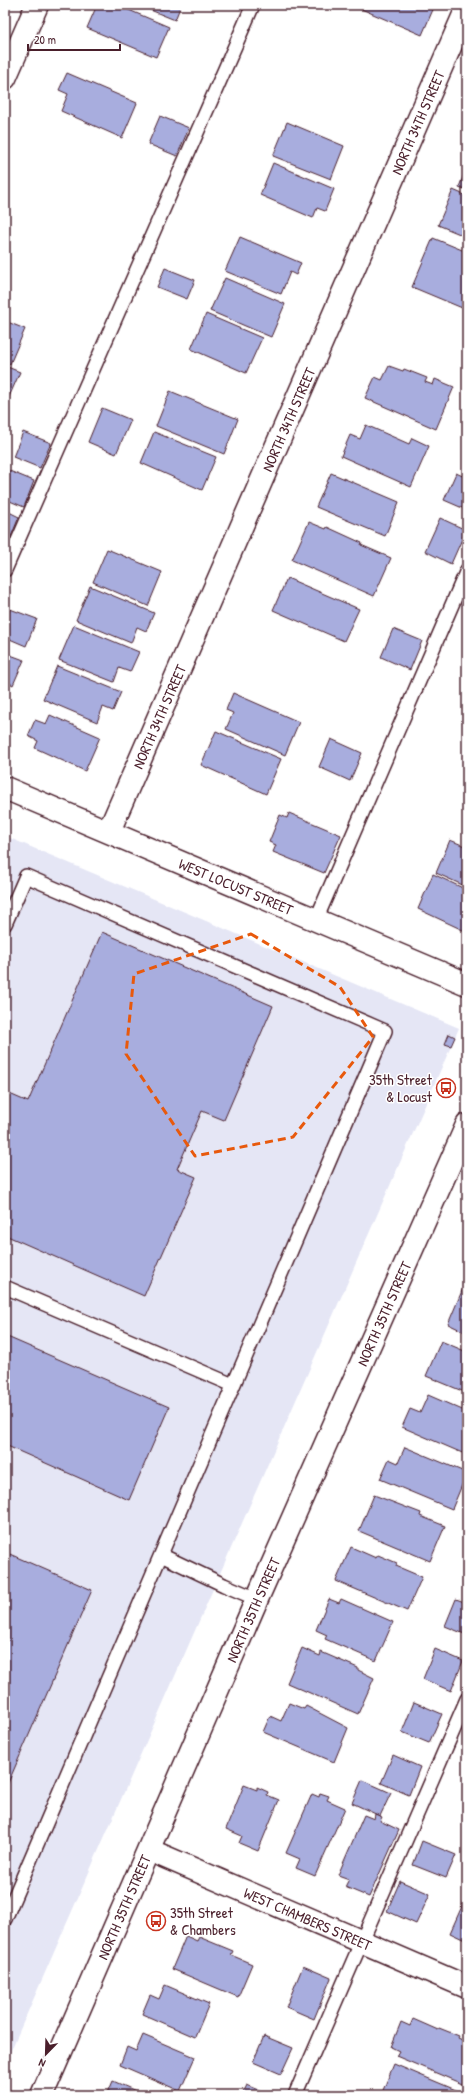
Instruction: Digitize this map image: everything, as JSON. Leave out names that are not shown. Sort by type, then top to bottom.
[{"type":"street","points":[[5,78],[37,5]]},
{"type":"street","name":"NORTH 34TH STREET","points":[[109,831],[467,8]]},
{"type":"street","name":"WEST LOCUST STREET","points":[[5,788],[467,984]]},
{"type":"street","name":"NORTH 35TH STREET","points":[[42,2095],[257,1599],[467,1125]]},
{"type":"street","name":"WEST CHAMBERS STREET","points":[[149,1850],[467,1987]]},
{"type":"lane","points":[[5,570],[253,5]]},
{"type":"lane","points":[[316,920],[467,570]]},
{"type":"lane","points":[[5,924],[26,876],[385,1031],[5,1919]]},
{"type":"lane","points":[[5,1287],[233,1385]]},
{"type":"lane","points":[[161,1555],[257,1599]]},
{"type":"lane","points":[[295,2095],[467,1699]]},
{"type":"highlighted area","points":[[251,934],[340,987],[373,1037],[293,1137],[195,1156],[126,1054],[134,974]]},
{"type":"shaded area","points":[[5,836],[459,1028],[5,2064]]},
{"type":"building","points":[[97,5],[117,5],[169,27],[156,57],[87,28]]},
{"type":"building","points":[[138,5],[181,5],[175,20]]},
{"type":"building","points":[[352,5],[435,5],[422,35]]},
{"type":"building","points":[[67,73],[137,103],[122,138],[61,111],[68,94],[59,90]]},
{"type":"building","points":[[160,116],[189,128],[177,156],[148,144]]},
{"type":"building","points":[[287,122],[344,146],[331,179],[273,156]]},
{"type":"building","points":[[273,163],[334,189],[325,211],[317,208],[313,218],[260,195]]},
{"type":"building","points":[[467,167],[467,190],[459,187]]},
{"type":"building","points":[[453,190],[467,196],[467,237],[438,225]]},
{"type":"building","points":[[240,237],[301,263],[296,275],[290,272],[281,294],[225,271]]},
{"type":"building","points":[[433,238],[467,252],[467,310],[412,287]]},
{"type":"building","points":[[165,268],[195,280],[187,299],[157,287]]},
{"type":"building","points":[[225,278],[285,304],[271,337],[210,311]]},
{"type":"building","points":[[206,314],[262,338],[246,373],[191,349]]},
{"type":"building","points":[[5,321],[25,329],[10,364],[5,362]]},
{"type":"building","points":[[5,366],[20,372],[5,406]]},
{"type":"building","points":[[389,366],[403,371],[404,369],[427,378],[425,382],[433,385],[435,379],[454,387],[436,429],[365,398],[375,377],[382,380]]},
{"type":"building","points":[[170,391],[238,419],[224,454],[156,426]]},
{"type":"building","points":[[102,408],[131,420],[116,454],[88,442]]},
{"type":"building","points":[[366,425],[409,444],[412,438],[429,446],[411,487],[341,456],[350,435],[360,439]]},
{"type":"building","points":[[23,432],[51,443],[40,468],[13,457]]},
{"type":"building","points":[[154,432],[216,457],[202,490],[141,463]]},
{"type":"building","points":[[7,470],[34,481],[24,507],[5,499],[5,476]]},
{"type":"building","points":[[331,473],[399,502],[385,536],[316,507]]},
{"type":"building","points":[[456,473],[467,478],[467,510],[444,500]]},
{"type":"building","points":[[5,510],[19,517],[8,544],[5,543]]},
{"type":"building","points":[[440,518],[466,530],[451,564],[425,551]]},
{"type":"building","points":[[309,522],[326,529],[327,527],[362,543],[361,545],[391,558],[374,596],[292,560]]},
{"type":"building","points":[[107,549],[162,572],[148,606],[93,582]]},
{"type":"building","points":[[287,578],[359,609],[344,641],[273,610]]},
{"type":"building","points":[[90,586],[154,613],[146,631],[137,627],[131,643],[76,620]]},
{"type":"building","points":[[10,609],[37,619],[26,646],[5,637],[5,622]]},
{"type":"building","points":[[74,625],[139,652],[130,672],[119,668],[114,682],[59,660]]},
{"type":"building","points":[[393,629],[422,641],[410,670],[381,657]]},
{"type":"building","points":[[5,653],[24,660],[13,685],[5,681]]},
{"type":"building","points":[[57,666],[121,692],[113,711],[103,707],[97,722],[43,699]]},
{"type":"building","points":[[233,693],[299,722],[285,755],[226,729],[233,713],[226,710]]},
{"type":"building","points":[[50,715],[100,737],[85,771],[35,748],[38,741],[28,736],[35,720],[46,724]]},
{"type":"building","points":[[216,731],[281,759],[266,794],[201,765]]},
{"type":"building","points":[[331,739],[362,753],[350,781],[319,767]]},
{"type":"building","points":[[289,813],[341,835],[324,873],[273,852],[276,845],[269,842],[280,815],[287,818]]},
{"type":"building","points":[[450,840],[467,847],[467,887],[436,873]]},
{"type":"building","points":[[433,874],[467,890],[467,932],[418,909]]},
{"type":"building","points":[[102,932],[273,1006],[224,1120],[202,1111],[177,1169],[196,1177],[144,1296],[5,1235],[5,1092],[28,1102]]},
{"type":"building","points":[[449,1034],[455,1037],[451,1046],[445,1044]]},
{"type":"building","points":[[464,1286],[467,1288],[467,1333],[448,1324]]},
{"type":"building","points":[[5,1336],[169,1407],[129,1500],[5,1445]]},
{"type":"building","points":[[441,1341],[467,1352],[467,1393],[426,1376]]},
{"type":"building","points":[[428,1395],[467,1412],[467,1455],[402,1427],[410,1409],[420,1413]]},
{"type":"building","points":[[405,1447],[467,1473],[452,1509],[380,1479],[389,1459],[398,1463]]},
{"type":"building","points":[[374,1495],[421,1513],[420,1516],[445,1526],[430,1561],[359,1531]]},
{"type":"building","points":[[351,1547],[376,1558],[378,1555],[397,1563],[396,1566],[422,1577],[407,1611],[336,1581]]},
{"type":"building","points":[[5,1552],[92,1590],[5,1790]]},
{"type":"building","points":[[329,1599],[339,1603],[341,1599],[393,1622],[376,1661],[325,1639],[327,1635],[316,1630]]},
{"type":"building","points":[[456,1599],[467,1603],[467,1635],[445,1626]]},
{"type":"building","points":[[302,1648],[320,1656],[321,1652],[358,1668],[358,1670],[374,1678],[358,1714],[287,1683]]},
{"type":"building","points":[[435,1649],[463,1661],[451,1691],[423,1679]]},
{"type":"building","points":[[414,1702],[442,1714],[429,1743],[402,1732]]},
{"type":"building","points":[[289,1703],[304,1709],[306,1706],[348,1728],[334,1762],[263,1732],[270,1716],[281,1721]]},
{"type":"building","points":[[393,1755],[420,1767],[409,1795],[381,1783]]},
{"type":"building","points":[[362,1780],[391,1793],[380,1816],[352,1803]]},
{"type":"building","points":[[244,1785],[257,1790],[257,1787],[268,1792],[267,1795],[279,1800],[258,1851],[239,1843],[242,1836],[226,1829]]},
{"type":"building","points":[[320,1793],[329,1796],[327,1800],[345,1808],[315,1876],[296,1868],[300,1859],[286,1853],[312,1794],[319,1797]]},
{"type":"building","points":[[375,1814],[382,1817],[380,1821],[399,1830],[369,1897],[345,1887],[349,1879],[338,1875],[364,1815],[374,1819]]},
{"type":"building","points":[[422,1841],[456,1855],[446,1878],[413,1865]]},
{"type":"building","points":[[400,1881],[430,1894],[416,1924],[387,1911]]},
{"type":"building","points":[[467,1895],[467,1941],[450,1933]]},
{"type":"building","points":[[186,1936],[197,1941],[199,1937],[233,1951],[231,1955],[252,1964],[238,1997],[172,1969]]},
{"type":"building","points":[[303,1966],[331,1978],[314,2019],[286,2007]]},
{"type":"building","points":[[165,1985],[209,2004],[195,2037],[142,2014],[150,1995],[159,1999]]},
{"type":"building","points":[[413,2019],[438,2030],[439,2028],[459,2036],[458,2038],[467,2042],[467,2086],[396,2056],[399,2051],[391,2047],[401,2022],[410,2026]]},
{"type":"building","points":[[143,2035],[195,2057],[180,2091],[120,2065],[127,2047],[136,2051]]},
{"type":"building","points":[[264,2036],[293,2048],[281,2074],[253,2062]]},
{"type":"building","points":[[394,2064],[463,2093],[462,2095],[381,2095]]},
{"type":"building","points":[[113,2081],[145,2095],[107,2095]]},
{"type":"building","points":[[247,2085],[271,2095],[242,2095]]},
{"type":"place","name":"35th Street & Locust","points":[[446,1088]]},
{"type":"place","name":"35th Street & Chambers","points":[[156,1921]]}]
